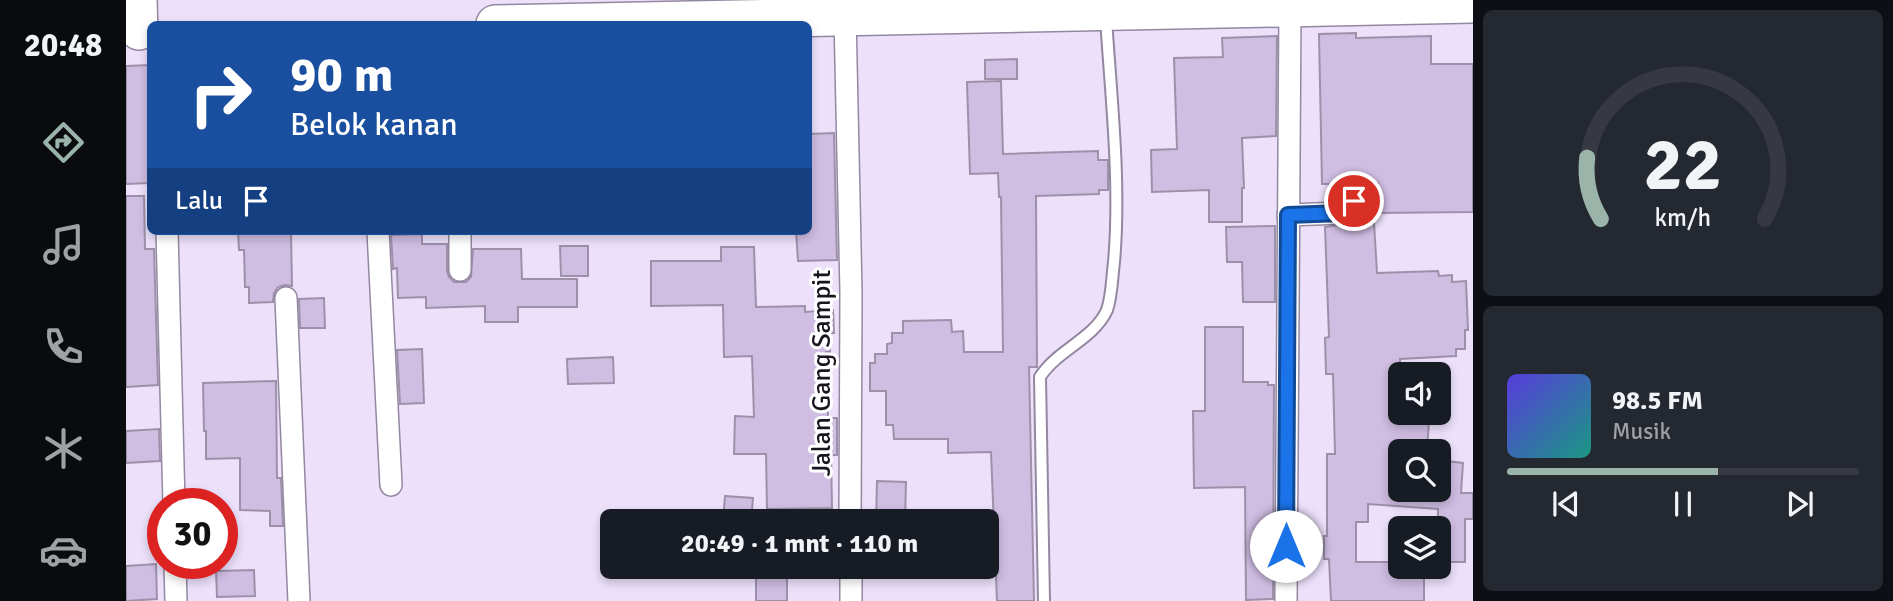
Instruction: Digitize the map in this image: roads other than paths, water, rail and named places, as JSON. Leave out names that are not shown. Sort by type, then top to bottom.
[{"type":"highway","points":[[538,21],[695,10],[845,16],[1473,4]]},
{"type":"street","points":[[1286,601],[1290,9]]},
{"type":"street","name":"Jalan Gang Sampit","points":[[845,16],[851,293],[850,509]]},
{"type":"street","points":[[1288,215],[1342,213],[1351,210],[1356,192]]},
{"type":"street","points":[[167,235],[174,488]]},
{"type":"street","points":[[378,235],[391,485]]},
{"type":"street","points":[[460,235],[460,270]]},
{"type":"street","points":[[286,298],[299,601]]},
{"type":"street","points":[[175,579],[176,601]]},
{"type":"street","points":[[851,579],[851,601]]},
{"type":"lane","points":[[1044,601],[1040,377],[1047,366],[1090,331],[1107,310],[1112,284],[1116,202],[1106,12]]}]
